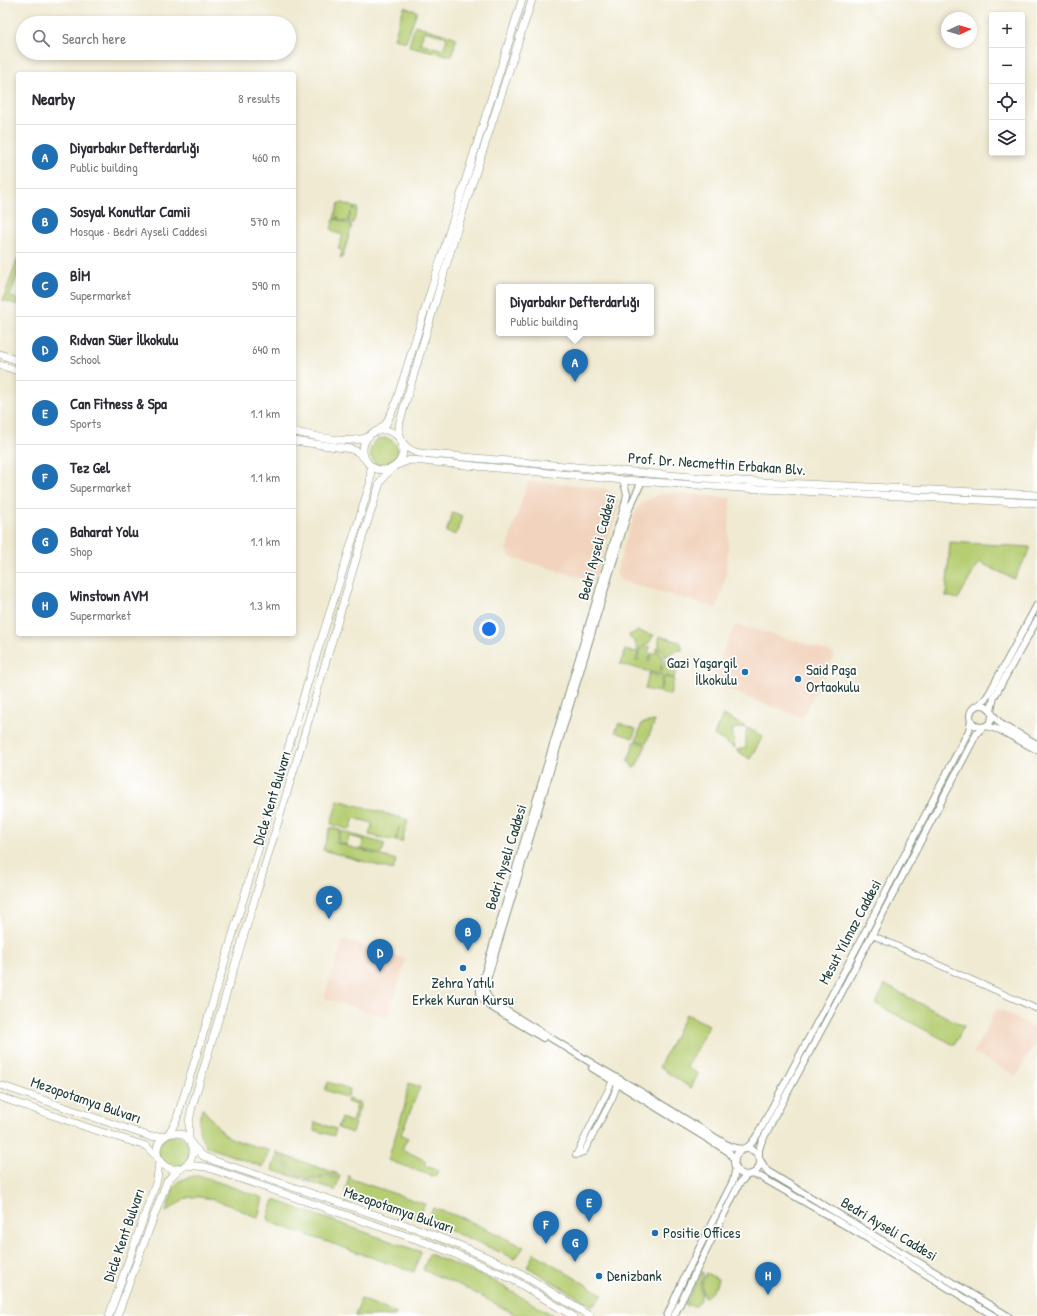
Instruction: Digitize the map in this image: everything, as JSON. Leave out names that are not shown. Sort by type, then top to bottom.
[{"type":"main road","points":[[296,432],[348,440],[361,440],[378,431],[390,418],[522,0]]},
{"type":"main road","points":[[296,441],[351,449],[358,452],[371,466],[381,470],[394,467],[401,460],[403,447],[398,429],[411,382],[455,236],[532,0]]},
{"type":"main road","points":[[0,354],[16,359]]},
{"type":"main road","points":[[0,365],[16,370]]},
{"type":"main road","points":[[378,431],[391,432],[401,440]]},
{"type":"main road","points":[[365,459],[364,447],[368,437]]},
{"type":"main road","name":"Prof. Dr. Necmettin Erbakan Blv.","points":[[401,440],[412,452],[418,453],[656,474],[741,481],[1037,495]]},
{"type":"main road","name":"Prof. Dr. Necmettin Erbakan Blv.","points":[[394,467],[410,460],[445,462],[623,480],[741,488],[1037,503]]},
{"type":"main road","name":"Dicle Kent Bulvarı","points":[[166,1135],[176,1121],[206,1028],[307,685],[370,484],[371,466]]},
{"type":"main road","name":"Dicle Kent Bulvarı","points":[[191,1142],[189,1121],[192,1107],[362,539],[380,483],[385,475],[394,467]]},
{"type":"main road","name":"Bedri Ayseli Caddesi","points":[[623,480],[627,494],[625,504],[481,982],[479,993],[481,998],[488,1005],[729,1146],[736,1149],[744,1149]]},
{"type":"main road","name":"Bedri Ayseli Caddesi","points":[[642,481],[629,509],[485,987],[485,992],[492,1002],[729,1152],[735,1164]]},
{"type":"main road","points":[[1037,605],[991,690],[986,698],[976,706],[970,714],[971,721],[976,726],[985,726],[1000,730],[1037,750]]},
{"type":"main road","points":[[985,726],[991,721],[994,697],[1037,620]]},
{"type":"main road","points":[[979,704],[986,706],[1001,724],[1037,744]]},
{"type":"main road","name":"Mesut Yılmaz Caddesi","points":[[744,1149],[754,1141],[759,1132],[865,932],[969,730],[971,721]]},
{"type":"main road","name":"Mesut Yılmaz Caddesi","points":[[759,1158],[759,1150],[777,1112],[872,935],[977,733],[985,726]]},
{"type":"main road","name":"Mezopotamya Bulvarı","points":[[0,1084],[150,1136],[166,1135]]},
{"type":"main road","name":"Mezopotamya Bulvarı","points":[[0,1098],[146,1146],[158,1159]]},
{"type":"main road","points":[[180,1133],[191,1142],[192,1156],[186,1165],[179,1169],[168,1168],[158,1159],[157,1146],[166,1135],[180,1133]]},
{"type":"main road","name":"Mezopotamya Bulvarı","points":[[191,1142],[203,1156],[215,1162],[418,1230],[466,1248],[517,1271],[590,1316]]},
{"type":"main road","points":[[667,1316],[684,1278],[734,1181],[737,1155],[744,1149],[754,1151],[759,1158],[759,1167],[754,1173],[749,1174],[739,1184],[674,1316]]},
{"type":"main road","name":"Bedri Ayseli Caddesi","points":[[759,1158],[767,1171],[1008,1316]]},
{"type":"main road","name":"Dicle Kent Bulvarı","points":[[109,1316],[157,1180],[158,1159]]},
{"type":"main road","points":[[735,1164],[740,1172],[749,1174]]},
{"type":"main road","name":"Mezopotamya Bulvarı","points":[[186,1165],[206,1167],[444,1249],[512,1279],[573,1316]]},
{"type":"main road","name":"Dicle Kent Bulvarı","points":[[117,1316],[167,1181],[179,1169]]},
{"type":"main road","name":"Bedri Ayseli Caddesi","points":[[749,1174],[761,1177],[860,1234],[994,1316]]},
{"type":"street","points":[[872,935],[1037,1008]]},
{"type":"street","points":[[616,1080],[612,1099],[584,1152],[576,1155],[616,1080]]},
{"type":"shaded area","points":[[528,481],[605,488],[615,496],[618,501],[618,507],[596,576],[591,580],[510,557],[506,550]]},
{"type":"shaded area","points":[[669,493],[731,498],[726,577],[717,608],[621,581],[616,574],[628,532],[637,510],[643,502],[660,494]]},
{"type":"shaded area","points":[[737,625],[793,641],[795,640],[833,653],[834,657],[804,715],[801,717],[711,684],[711,680],[726,644],[735,626]]},
{"type":"shaded area","points":[[346,940],[406,959],[389,1015],[386,1017],[326,999],[325,995],[342,942]]},
{"type":"shaded area","points":[[997,1008],[1037,1029],[1037,1039],[1017,1076],[973,1053]]},
{"type":"green space","points":[[404,7],[417,11],[406,42],[394,38]]},
{"type":"green space","points":[[415,25],[443,34],[443,36],[424,31],[420,43],[443,50],[447,38],[445,37],[445,34],[457,38],[451,56],[409,46]]},
{"type":"green space","points":[[340,202],[354,207],[354,210],[355,207],[358,208],[353,223],[348,222],[351,212],[347,222],[338,219],[338,216],[337,219],[334,218]]},
{"type":"green space","points":[[334,219],[352,225],[342,259],[340,258],[342,250],[338,249],[343,235],[333,232],[331,229]]},
{"type":"green space","points":[[16,263],[16,279],[10,296],[16,299],[16,304],[3,300]]},
{"type":"green space","points":[[384,438],[394,442],[398,452],[394,462],[384,466],[374,462],[370,452],[374,442]]},
{"type":"green space","points":[[453,512],[462,516],[456,535],[446,532]]},
{"type":"green space","points":[[950,542],[1030,547],[1030,550],[1014,579],[979,562],[958,599],[946,596]]},
{"type":"green space","points":[[638,631],[654,635],[649,643],[638,650],[635,642],[629,637],[629,635]]},
{"type":"green space","points":[[659,636],[680,642],[682,650],[674,651],[665,657],[659,648]]},
{"type":"green space","points":[[649,646],[650,648],[648,651],[651,654],[648,661],[650,661],[652,654],[657,652],[657,648],[663,659],[661,671],[665,660],[678,665],[674,678],[620,664],[625,650],[632,652],[638,651],[636,661],[638,661],[639,651]]},
{"type":"green space","points":[[649,673],[663,677],[659,692],[645,689]]},
{"type":"green space","points":[[664,677],[674,679],[670,695],[660,693]]},
{"type":"green space","points":[[723,715],[746,727],[732,729],[735,748],[714,735]]},
{"type":"green space","points":[[655,721],[646,743],[636,740],[642,723]]},
{"type":"green space","points":[[619,723],[636,729],[633,738],[615,732]]},
{"type":"green space","points":[[747,728],[763,736],[750,759],[736,750],[746,748]]},
{"type":"green space","points":[[635,741],[646,745],[636,767],[633,768],[628,760]]},
{"type":"green space","points":[[338,800],[408,820],[402,842],[396,841],[399,827],[395,841],[369,835],[371,828],[373,828],[371,826],[372,823],[354,818],[350,830],[331,824]]},
{"type":"green space","points":[[330,828],[340,830],[336,843],[396,860],[393,870],[323,850]]},
{"type":"green space","points":[[341,831],[385,844],[381,854],[361,849],[364,840],[349,836],[347,845],[338,843]]},
{"type":"green space","points":[[885,985],[964,1026],[955,1044],[952,1044],[876,1004]]},
{"type":"green space","points":[[686,1014],[709,1025],[687,1067],[698,1074],[691,1088],[659,1067]]},
{"type":"green space","points":[[328,1082],[350,1089],[347,1098],[325,1090]]},
{"type":"green space","points":[[409,1083],[420,1087],[401,1134],[408,1138],[402,1149],[426,1161],[425,1166],[438,1170],[435,1177],[388,1160],[405,1105]]},
{"type":"green space","points":[[348,1099],[361,1103],[352,1133],[338,1128],[341,1118],[352,1122],[357,1105],[347,1102]]},
{"type":"green space","points":[[202,1108],[224,1134],[232,1139],[270,1151],[263,1167],[208,1147],[201,1137],[199,1129]]},
{"type":"green space","points":[[315,1122],[336,1129],[334,1136],[314,1130]]},
{"type":"green space","points":[[174,1135],[185,1140],[190,1151],[185,1162],[174,1167],[163,1162],[158,1151],[163,1140]]},
{"type":"green space","points":[[277,1151],[279,1154],[338,1174],[306,1178],[303,1177],[277,1155]]},
{"type":"green space","points":[[276,1157],[303,1179],[272,1170]]},
{"type":"green space","points":[[349,1175],[351,1179],[425,1204],[418,1219],[345,1194]]},
{"type":"green space","points":[[193,1176],[201,1176],[263,1198],[258,1218],[223,1203],[195,1197],[184,1199],[166,1212],[174,1187],[179,1181]]},
{"type":"green space","points":[[340,1176],[335,1191],[304,1180]]},
{"type":"green space","points":[[274,1200],[421,1252],[414,1272],[270,1222],[268,1217]]},
{"type":"green space","points":[[433,1208],[463,1218],[524,1247],[515,1259],[473,1240],[427,1222]]},
{"type":"green space","points":[[534,1253],[603,1295],[593,1306],[527,1267]]},
{"type":"green space","points":[[429,1254],[492,1280],[554,1316],[518,1316],[464,1287],[423,1270]]},
{"type":"green space","points":[[701,1272],[703,1272],[701,1283],[701,1300],[696,1306],[685,1305]]},
{"type":"green space","points":[[706,1273],[718,1279],[713,1290],[704,1298],[702,1285]]},
{"type":"green space","points":[[361,1299],[396,1313],[395,1316],[355,1316]]},
{"type":"place","name":"Diyarbakır Defterdarlığı","points":[[575,382]]},
{"type":"place","name":"Gazi Yaşargil İlkokulu","points":[[745,672]]},
{"type":"place","name":"Said Paşa Ortaokulu","points":[[798,679]]},
{"type":"place","name":"BİM","points":[[329,919]]},
{"type":"place","name":"Sosyal Konutlar Camii","points":[[468,951]]},
{"type":"place","name":"Zehra Yatılı Erkek Kuran Kursu","points":[[463,968]]},
{"type":"place","name":"Rıdvan Süer İlkokulu","points":[[380,972]]},
{"type":"place","name":"Can Fitness & Spa","points":[[589,1222]]},
{"type":"place","name":"Positie Offices","points":[[655,1233]]},
{"type":"place","name":"Tez Gel","points":[[546,1244]]},
{"type":"place","name":"Baharat Yolu","points":[[575,1262]]},
{"type":"place","name":"Denizbank","points":[[599,1276]]},
{"type":"place","name":"Winstown AVM","points":[[768,1295]]}]
